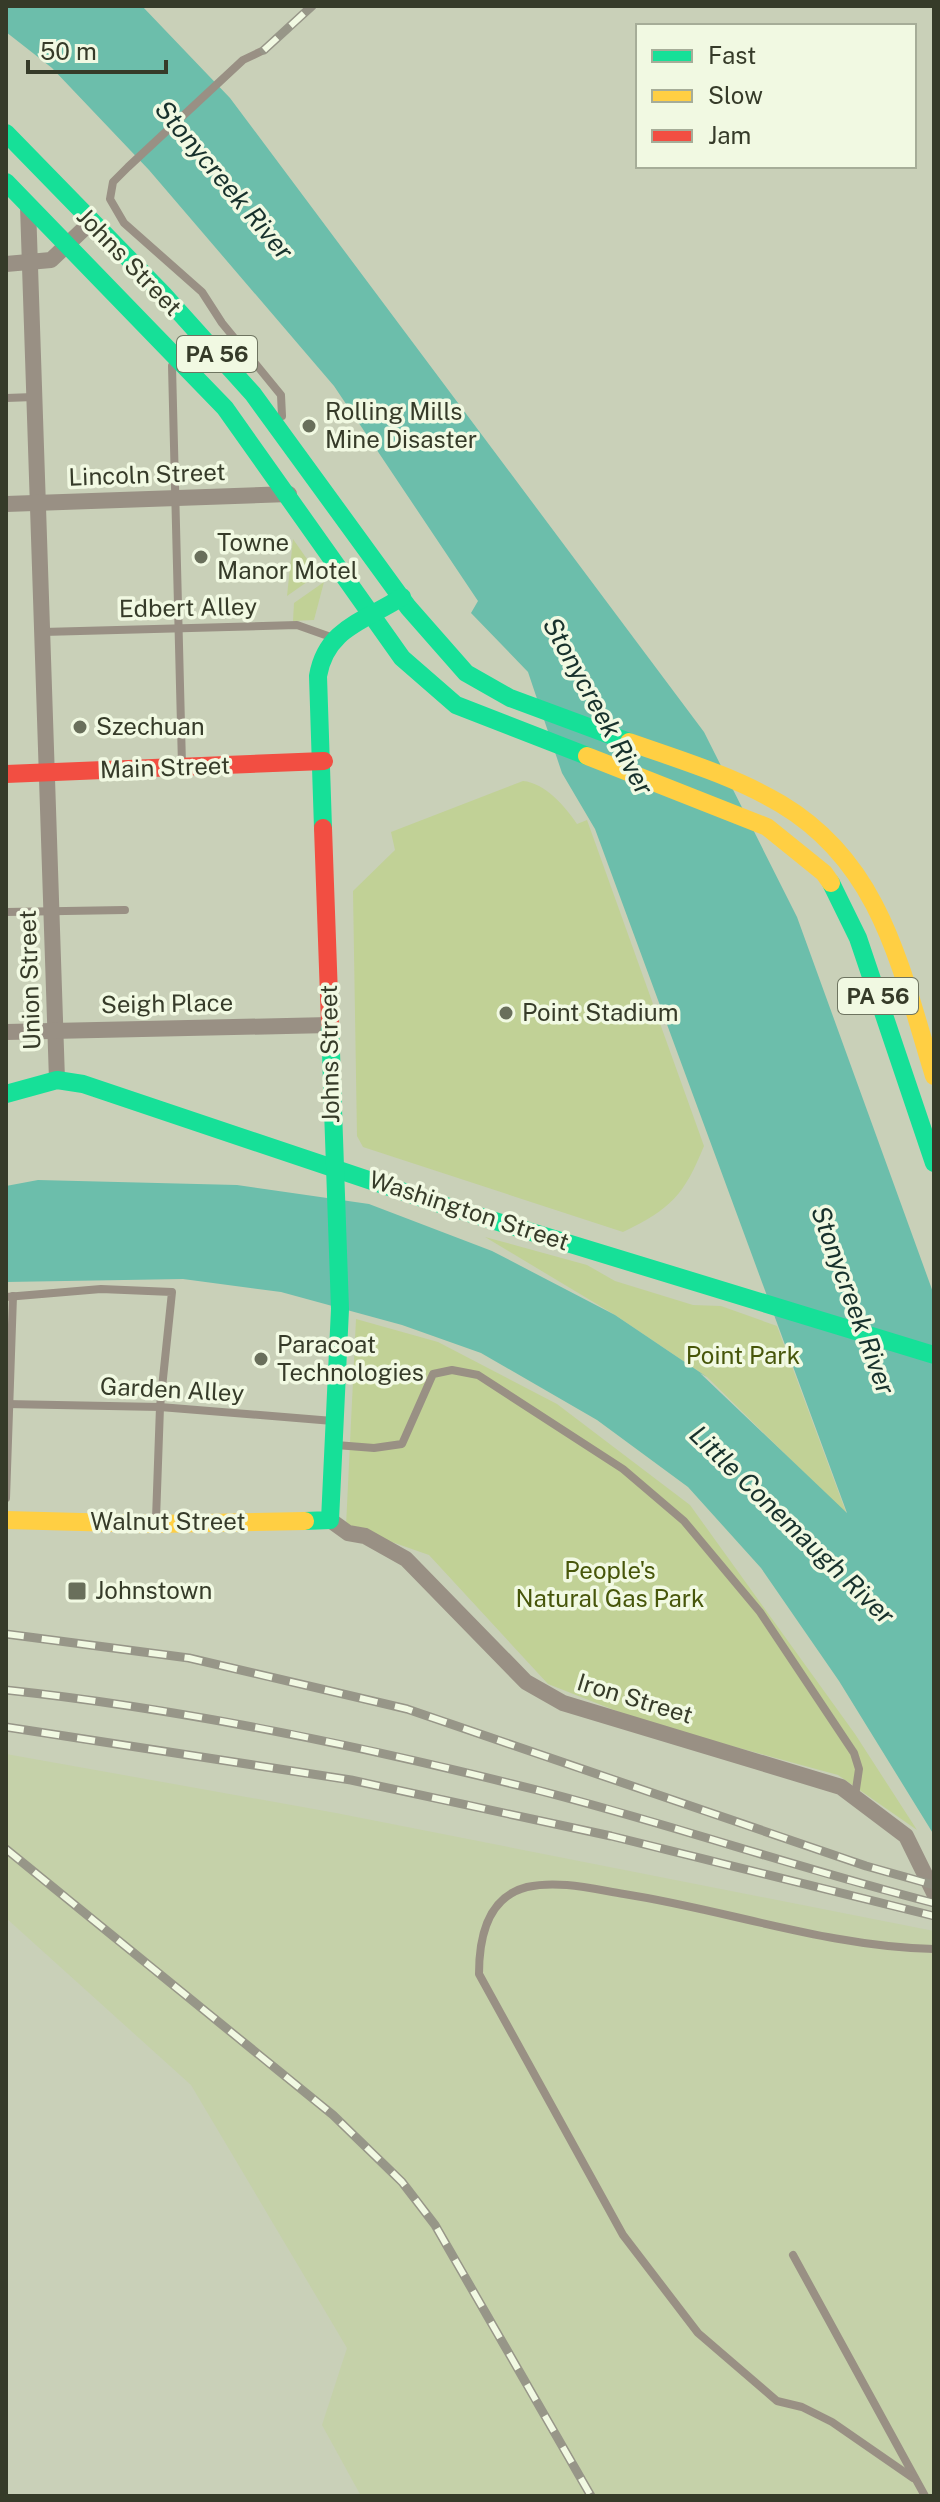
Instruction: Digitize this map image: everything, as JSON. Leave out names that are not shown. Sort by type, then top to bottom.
[{"type":"main road","name":"Johns Street","points":[[6,133],[137,267],[253,394],[402,597]]},
{"type":"main road","name":"Johns Street","points":[[6,182],[66,246],[172,349],[225,408],[375,616]]},
{"type":"main road","points":[[333,637],[375,616],[402,597]]},
{"type":"main road","name":"PA 56","points":[[402,597],[429,636],[471,677],[519,701],[764,793],[830,839],[862,879],[881,916],[934,1076]]},
{"type":"main road","name":"PA 56","points":[[375,616],[402,658],[456,705],[767,827],[824,873],[844,904],[934,1163]]},
{"type":"main road","name":"Johns Street","points":[[330,1520],[340,1309],[333,1167],[324,761],[318,676],[321,657],[333,637]]},
{"type":"main road","name":"Main Street","points":[[6,774],[324,761]]},
{"type":"main road","name":"Washington Street","points":[[6,1094],[57,1080],[83,1084],[446,1206],[934,1355]]},
{"type":"main road","name":"Walnut Street","points":[[6,1520],[156,1524],[330,1520]]},
{"type":"street","name":"Union Street","points":[[28,206],[57,1080]]},
{"type":"street","points":[[6,264],[51,260],[91,222]]},
{"type":"street","name":"Lincoln Street","points":[[6,504],[289,494]]},
{"type":"street","name":"Seigh Place","points":[[6,1032],[330,1025]]},
{"type":"street","name":"Iron Street","points":[[330,1520],[348,1533],[365,1536],[406,1559],[526,1682],[563,1703],[841,1787],[906,1836],[934,1893]]},
{"type":"lane","points":[[264,50],[243,60],[128,167],[113,182],[110,199],[124,223],[202,292],[231,335],[281,395],[282,432]]},
{"type":"lane","points":[[172,349],[182,767]]},
{"type":"lane","points":[[6,398],[35,397]]},
{"type":"lane","name":"Edbert Alley","points":[[43,632],[297,625],[333,637]]},
{"type":"lane","points":[[6,912],[125,910]]},
{"type":"lane","points":[[6,1498],[9,1297],[101,1289],[172,1292],[160,1407],[156,1524]]},
{"type":"lane","points":[[335,1445],[374,1448],[402,1444],[433,1374],[452,1370],[478,1375],[623,1469],[684,1521],[760,1612],[854,1753],[859,1769],[855,1796]]},
{"type":"lane","name":"Garden Alley","points":[[8,1404],[160,1407],[336,1422]]},
{"type":"lane","points":[[913,2478],[832,2422],[802,2407],[777,2401],[698,2333],[623,2235],[479,1974],[479,1947],[491,1910],[525,1887],[565,1885],[676,1902],[862,1945],[934,1949]]},
{"type":"lane","points":[[793,2255],[925,2496]]},
{"type":"shaded area","points":[[6,1754],[336,1813],[934,1931],[934,2496],[361,2496],[322,2425],[347,2348],[191,2085],[6,1918]]},
{"type":"green space","points":[[293,539],[316,572],[314,577],[287,596]]},
{"type":"green space","points":[[324,582],[314,620],[293,621],[294,603]]},
{"type":"green space","name":"Point Stadium","points":[[523,781],[547,791],[577,824],[587,820],[704,1146],[690,1177],[674,1199],[653,1216],[623,1232],[363,1147],[357,1136],[353,891],[395,850],[391,832]]},
{"type":"green space","name":"Point Park","points":[[485,1237],[587,1265],[615,1281],[693,1305],[721,1306],[777,1326],[847,1515],[707,1377],[615,1315]]},
{"type":"green space","name":"People's Natural Gas Park","points":[[356,1319],[438,1342],[557,1404],[690,1505],[855,1734],[917,1830],[838,1775],[647,1723],[548,1684],[429,1555],[346,1526]]},
{"type":"water","points":[[6,6],[142,6],[230,98],[704,732],[797,917],[934,1295],[934,1835],[839,1681],[761,1568],[688,1487],[597,1420],[481,1353],[402,1325],[281,1292],[183,1279],[6,1282],[6,1186],[38,1180],[237,1185],[369,1204],[492,1251],[615,1315],[707,1377],[700,1373],[847,1513],[595,829],[562,773],[528,672],[471,613],[478,601],[334,386],[149,170],[52,68],[6,32]]},
{"type":"railway","points":[[264,50],[312,6]]},
{"type":"railway","points":[[6,1634],[189,1658],[407,1709],[866,1866],[934,1885]]},
{"type":"railway","points":[[6,1690],[207,1718],[405,1758],[587,1803],[934,1903]]},
{"type":"railway","points":[[6,1727],[351,1780],[611,1836],[934,1916]]},
{"type":"railway","points":[[6,1849],[333,2115],[402,2182],[435,2225],[591,2496]]},
{"type":"traffic: fast","points":[[6,133],[163,294],[253,394],[408,607],[466,673],[510,698],[629,742]]},
{"type":"traffic: fast","points":[[6,182],[225,408],[402,658],[456,705],[587,756]]},
{"type":"traffic: fast","points":[[323,828],[318,676],[322,660],[338,636],[402,597]]},
{"type":"traffic: fast","points":[[831,883],[858,938],[934,1163]]},
{"type":"traffic: fast","points":[[305,1521],[330,1520],[340,1309],[330,1024]]},
{"type":"traffic: fast","points":[[6,1094],[57,1080],[83,1084],[446,1206],[934,1355]]},
{"type":"traffic: slow","points":[[629,742],[706,769],[763,794],[816,829],[843,857],[866,889],[898,960],[934,1076]]},
{"type":"traffic: slow","points":[[587,756],[767,827],[824,873],[831,883]]},
{"type":"traffic: slow","points":[[6,1520],[156,1524],[305,1521]]},
{"type":"traffic: jam","points":[[6,774],[324,761]]},
{"type":"traffic: jam","points":[[323,828],[330,1024]]},
{"type":"place","name":"Rolling Mills Mine Disaster","points":[[309,426]]},
{"type":"place","name":"Towne Manor Motel","points":[[201,557]]},
{"type":"place","name":"Szechuan","points":[[80,727]]},
{"type":"place","name":"Point Stadium","points":[[506,1013]]},
{"type":"place","name":"Paracoat Technologies","points":[[261,1359]]},
{"type":"place","name":"Johnstown","points":[[77,1591]]},
{"type":"water label","name":"Stonycreek River","points":[[224,180]]},
{"type":"water label","name":"Stonycreek River","points":[[598,706]]},
{"type":"water label","name":"Stonycreek River","points":[[853,1300]]},
{"type":"water label","name":"Little Conemaugh River","points":[[792,1525]]}]
